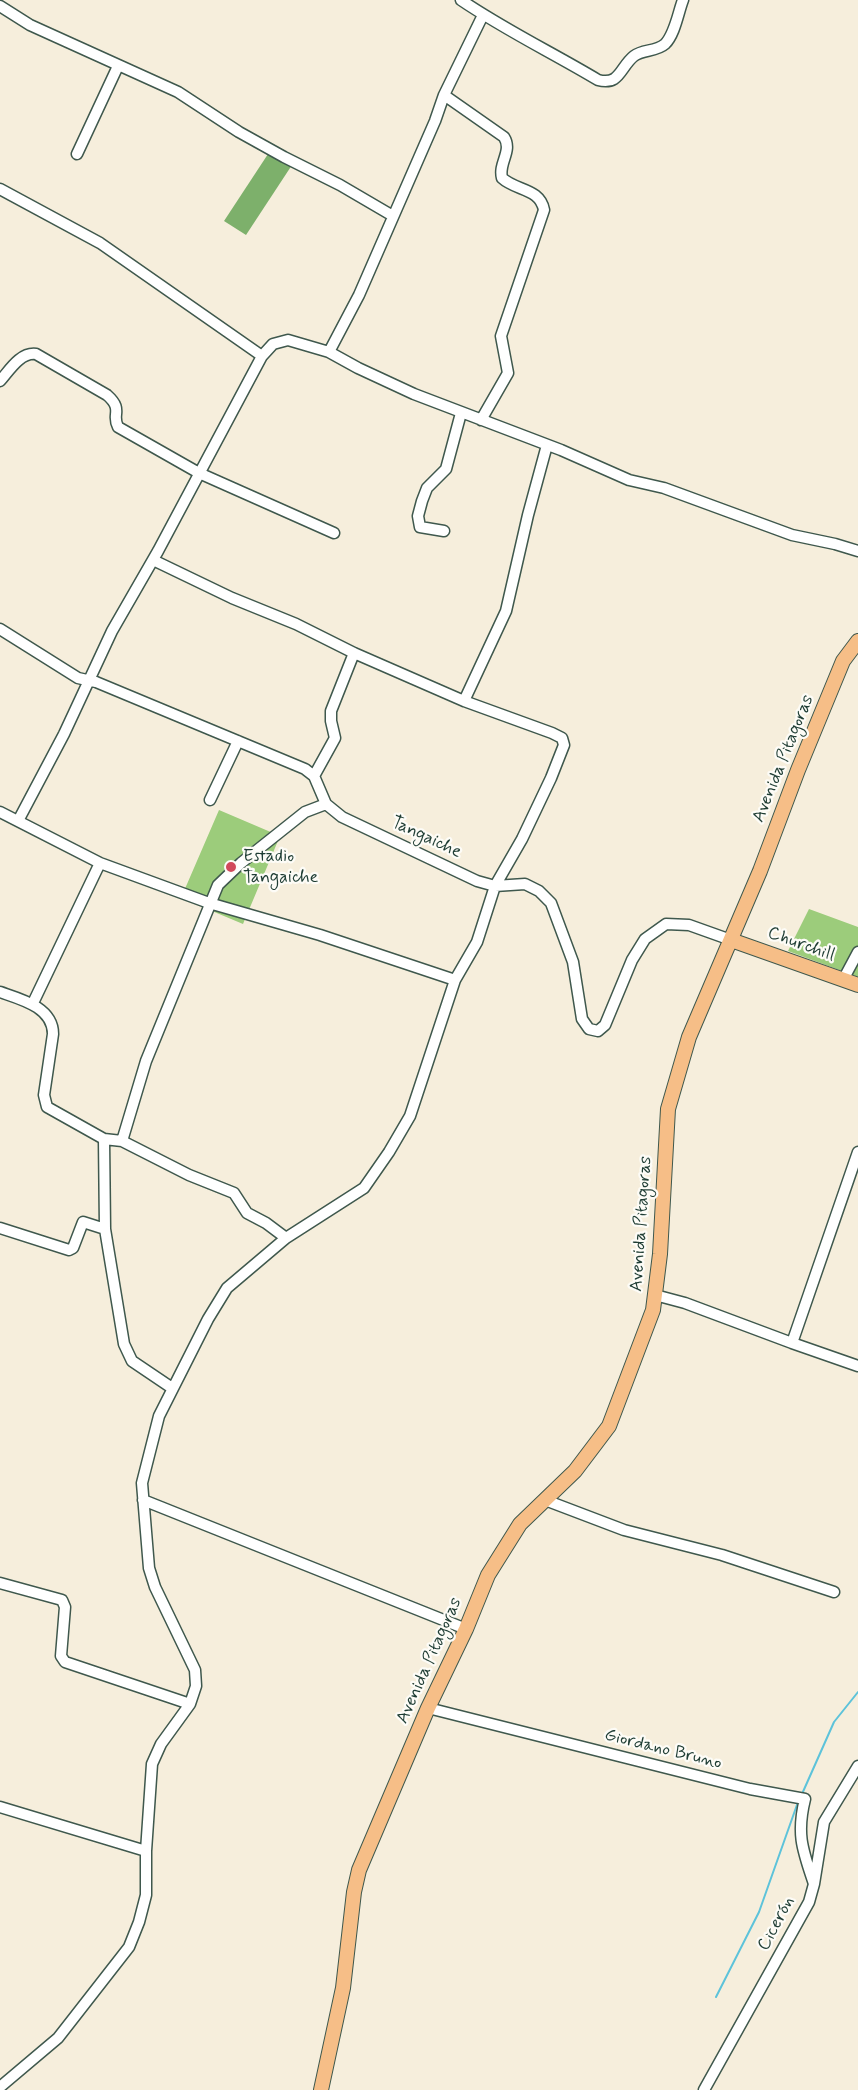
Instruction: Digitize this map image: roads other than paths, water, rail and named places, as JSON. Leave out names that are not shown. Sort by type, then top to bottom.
[{"type":"main road","name":"Avenida Pitagoras","points":[[321,2090],[343,1988],[356,1879],[428,1708],[466,1629],[488,1575],[520,1524],[575,1471],[609,1426],[653,1310],[660,1254],[668,1109],[689,1037],[731,940],[843,661],[858,642]]},
{"type":"main road","name":"Churchill","points":[[731,940],[858,985]]},
{"type":"street","points":[[461,0],[483,15],[605,82],[616,78],[636,54],[656,49],[665,43],[670,37],[683,0]]},
{"type":"street","points":[[0,6],[30,25],[178,92],[248,137],[340,185],[393,216]]},
{"type":"street","points":[[329,352],[359,295],[435,121],[444,95],[483,15]]},
{"type":"street","points":[[77,154],[118,66]]},
{"type":"street","points":[[444,95],[504,137],[508,142],[508,149],[501,173],[502,178],[536,195],[542,201],[543,210],[501,336],[508,373],[481,420]]},
{"type":"street","points":[[0,189],[100,243],[262,356]]},
{"type":"street","points":[[18,821],[64,734],[112,631],[153,560],[262,356],[273,344],[288,340],[329,352],[357,368],[414,394],[547,445],[629,480],[664,488],[792,535],[835,544],[858,552]]},
{"type":"street","points":[[0,381],[21,359],[31,353],[36,354],[114,400],[117,406],[115,421],[118,427],[199,473],[334,533]]},
{"type":"street","points":[[444,531],[420,527],[418,516],[427,488],[446,469],[461,412]]},
{"type":"street","points":[[464,701],[506,611],[547,445]]},
{"type":"street","points":[[0,2087],[58,2038],[129,1947],[146,1896],[146,1851],[152,1764],[161,1744],[190,1704],[196,1686],[195,1670],[155,1587],[149,1568],[142,1483],[159,1416],[208,1318],[227,1287],[286,1238],[364,1188],[389,1152],[410,1116],[455,980],[477,942],[495,886],[522,839],[564,745],[562,738],[552,733],[464,701],[354,653],[296,624],[232,598],[153,560]]},
{"type":"street","points":[[0,628],[78,678],[305,769],[314,776],[326,804],[305,812],[241,863],[218,885],[146,1061],[122,1141]]},
{"type":"street","points":[[314,776],[335,738],[331,711],[354,653]]},
{"type":"street","points":[[210,800],[238,741]]},
{"type":"street","name":"Tangaiche","points":[[326,804],[342,817],[477,880],[495,886],[525,884],[539,891],[551,903],[573,962],[582,1019],[589,1029],[598,1031],[605,1025],[632,960],[645,939],[666,924],[689,925],[731,940]]},
{"type":"street","points":[[0,812],[100,862],[209,903],[320,935],[455,980]]},
{"type":"street","points":[[33,1003],[100,862]]},
{"type":"street","points":[[843,980],[858,952]]},
{"type":"street","points":[[0,992],[33,1003],[51,1021],[53,1028],[44,1095],[46,1105],[50,1110],[104,1139],[122,1141],[189,1175],[234,1193],[248,1213],[286,1238]]},
{"type":"street","points":[[104,1139],[105,1229],[127,1353],[132,1361],[172,1388]]},
{"type":"street","points":[[792,1343],[858,1152]]},
{"type":"street","points":[[0,1228],[69,1250],[73,1248],[83,1222],[105,1229]]},
{"type":"street","points":[[655,1295],[685,1303],[858,1366]]},
{"type":"street","points":[[143,1500],[466,1629]]},
{"type":"street","points":[[545,1500],[624,1530],[722,1555],[834,1592]]},
{"type":"street","points":[[0,1584],[62,1600],[65,1607],[61,1656],[65,1662],[190,1704]]},
{"type":"street","name":"Giordano Bruno","points":[[428,1708],[750,1789],[804,1799],[799,1830],[802,1848],[814,1884]]},
{"type":"street","name":"Cicerón","points":[[704,2090],[799,1921],[814,1884],[824,1822],[858,1766]]},
{"type":"street","points":[[0,1807],[146,1851]]},
{"type":"waterway","points":[[802,1794],[834,1722],[858,1692]]},
{"type":"waterway","points":[[716,1997],[759,1912],[798,1802]]},
{"type":"place","name":"Estadio Tangaiche","points":[[231,867]]}]
